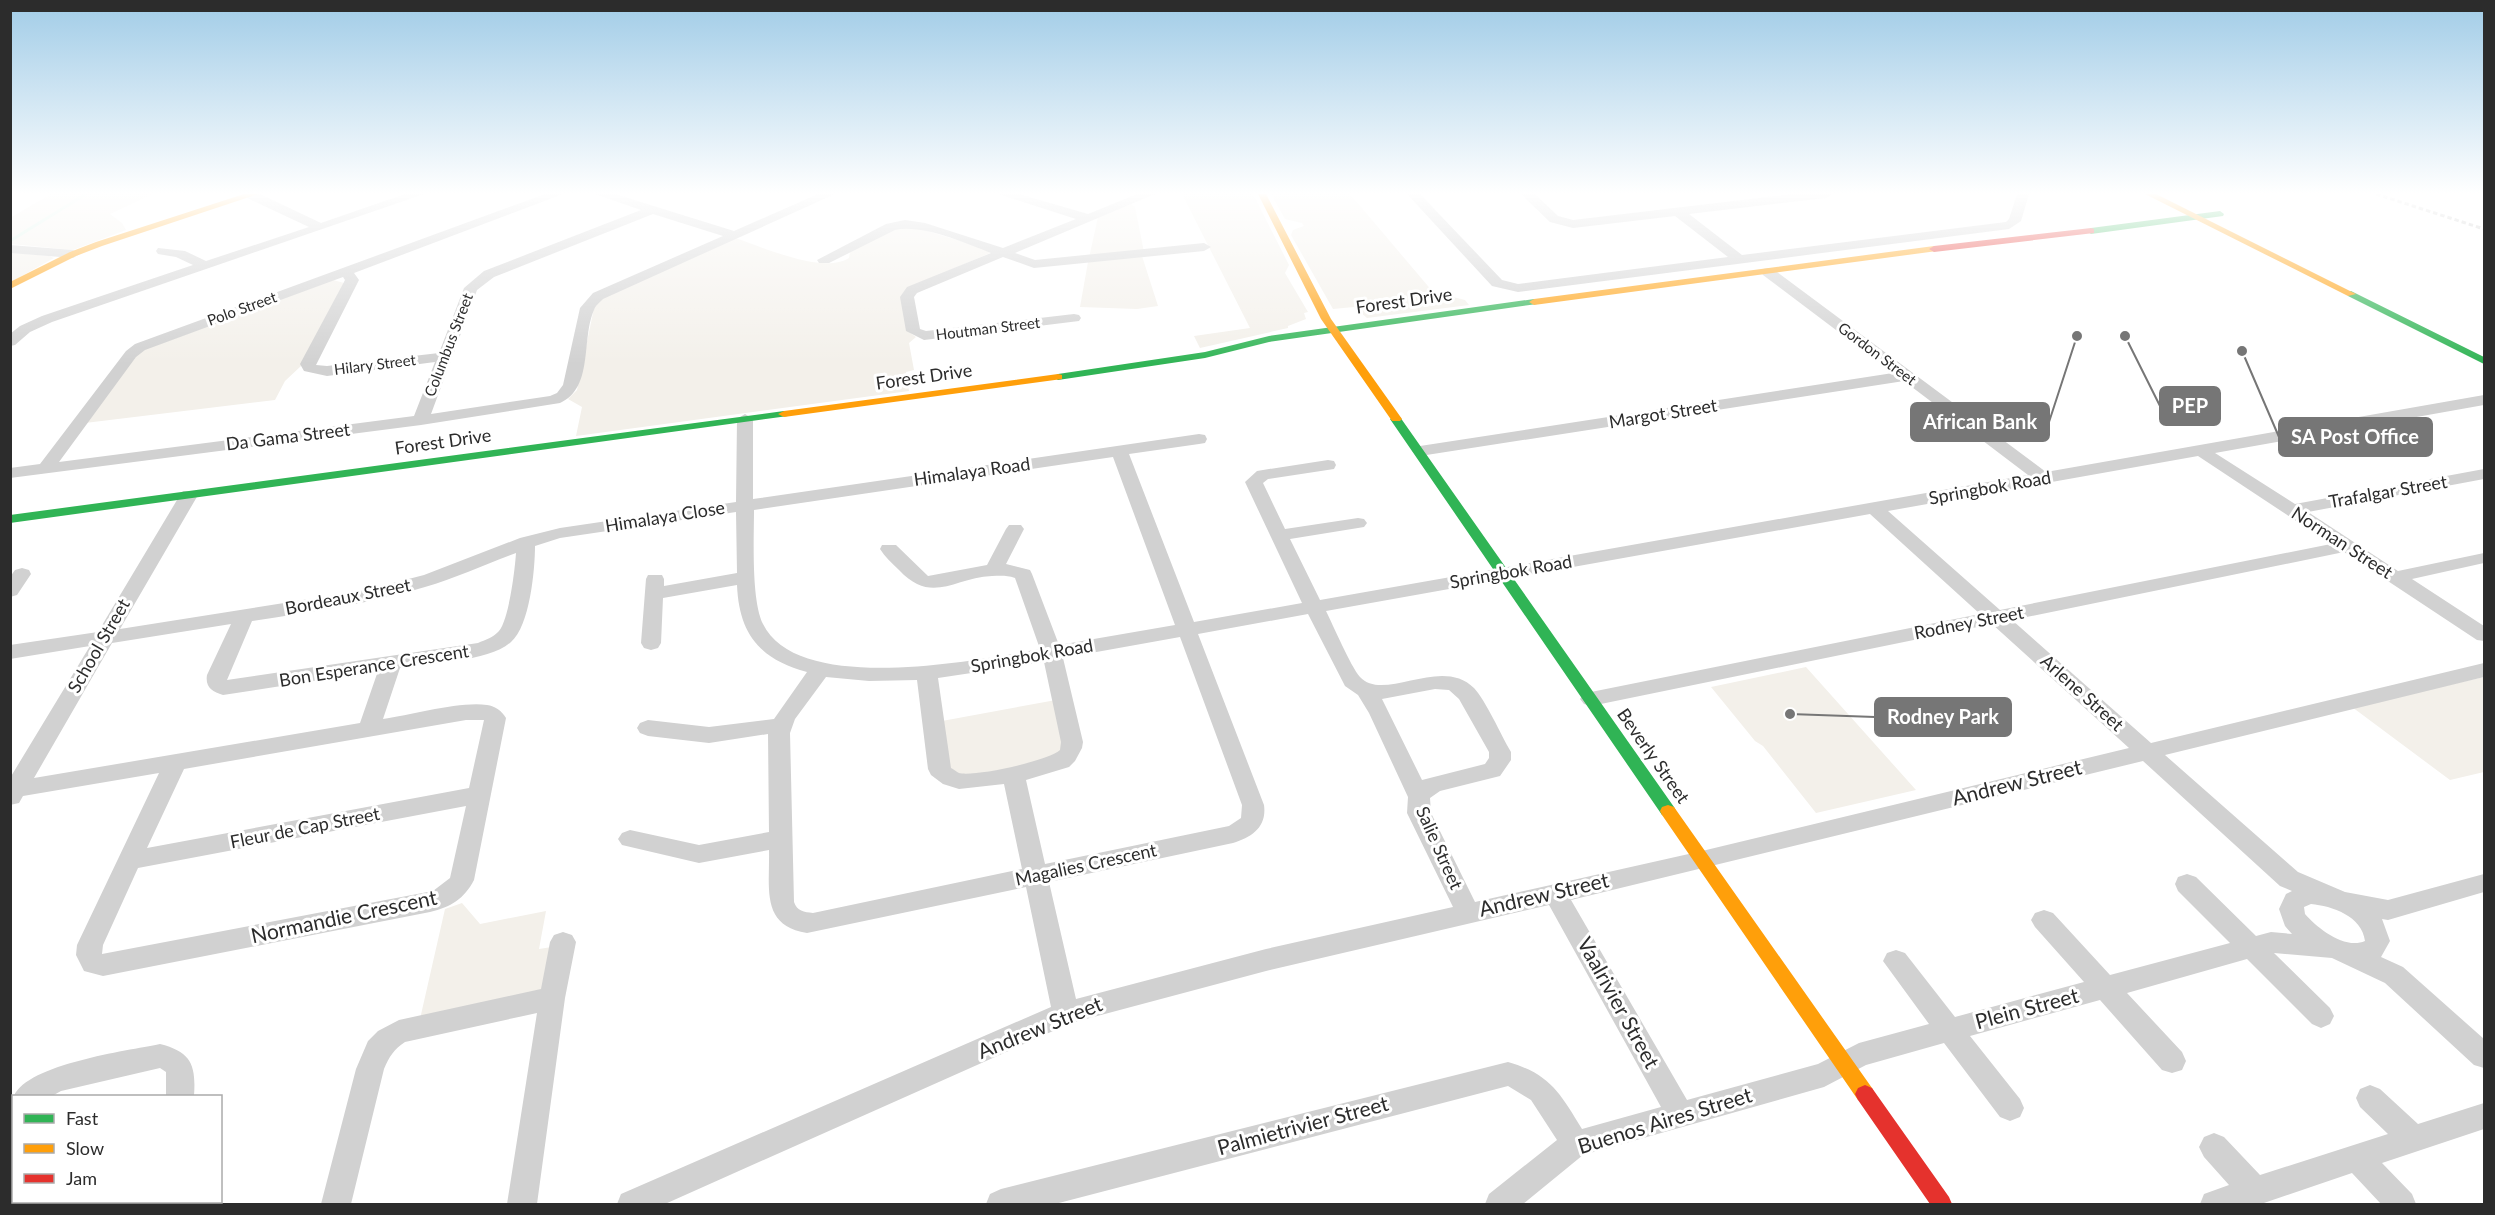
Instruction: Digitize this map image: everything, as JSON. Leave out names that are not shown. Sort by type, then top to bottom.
[{"type":"street","points":[[24,251],[73,254]]},
{"type":"street","points":[[10,286],[83,251]]},
{"type":"street","points":[[164,251],[180,254],[205,266]]},
{"type":"street","points":[[10,342],[25,329],[47,319],[251,251]]},
{"type":"street","name":"Polo Street","points":[[46,468],[135,350],[152,341],[401,251]]},
{"type":"street","name":"Columbus Street","points":[[421,420],[471,288],[478,280],[551,251]]},
{"type":"street","name":"Da Gama Street","points":[[10,473],[542,404],[563,396],[571,386],[587,308],[592,302],[607,291],[701,251]]},
{"type":"street","points":[[824,260],[843,251]]},
{"type":"street","points":[[998,251],[1026,263],[1042,265],[1171,251]]},
{"type":"street","name":"Houtman Street","points":[[1005,251],[912,290],[907,297],[907,303],[913,331],[934,336],[1074,318]]},
{"type":"street","name":"Beverly Street","points":[[1292,251],[1333,329],[1942,1204]]},
{"type":"street","points":[[1467,251],[1497,282],[1507,287],[1523,288],[1811,251]]},
{"type":"street","points":[[1728,251],[1740,260]]},
{"type":"street","name":"Forest Drive","points":[[10,519],[1132,367],[1205,354],[1269,339],[1333,329],[1921,251]]},
{"type":"street","name":"Forest Drive","points":[[1841,262],[1970,257],[2012,251]]},
{"type":"street","points":[[2274,251],[2483,360]]},
{"type":"street","points":[[2293,251],[2348,277]]},
{"type":"street","name":"Hilary Street","points":[[345,271],[352,280],[308,363],[309,368],[327,371],[443,357]]},
{"type":"street","name":"Gordon Street","points":[[1768,272],[2043,478]]},
{"type":"street","name":"Margot Street","points":[[1420,452],[1906,376]]},
{"type":"street","name":"Springbok Road","points":[[745,419],[744,505],[747,577],[752,620],[757,631],[778,653],[797,662],[866,674],[927,673],[1052,653],[2484,400]]},
{"type":"street","name":"Himalaya Road","points":[[744,505],[1199,440]]},
{"type":"street","name":"Norman Street","points":[[2200,450],[2484,635]]},
{"type":"street","name":"Magalies Crescent","points":[[821,668],[790,709],[782,725],[779,740],[783,908],[791,919],[805,923],[1233,834],[1247,826],[1254,816],[1252,805],[1119,451]]},
{"type":"street","points":[[1328,465],[1263,475],[1256,478],[1255,486],[1352,681],[1365,690],[1378,712],[1418,795]]},
{"type":"street","name":"Trafalgar Street","points":[[2292,510],[2484,474]]},
{"type":"street","name":"School Street","points":[[13,794],[189,495]]},
{"type":"street","name":"Himalaya Close","points":[[585,529],[744,505]]},
{"type":"street","name":"Arlene Street","points":[[1874,508],[2289,879],[2341,901]]},
{"type":"street","points":[[1279,536],[1358,523]]},
{"type":"street","name":"Bordeaux Street","points":[[10,652],[340,602],[406,587],[444,575],[526,542],[585,529]]},
{"type":"street","points":[[993,571],[1015,529]]},
{"type":"street","name":"Bon Esperance Crescent","points":[[245,615],[217,675],[216,682],[223,688],[479,649],[494,645],[511,629],[522,583],[526,542]]},
{"type":"street","name":"Rodney Street","points":[[1591,699],[2348,546]]},
{"type":"street","points":[[889,549],[915,576],[924,582],[993,571],[1012,570],[1023,574],[1027,579],[1052,653],[1072,747],[1068,756],[1056,764],[968,782],[954,780],[939,769],[927,673]]},
{"type":"street","points":[[2395,577],[2484,558]]},
{"type":"street","points":[[10,591],[22,574]]},
{"type":"street","points":[[651,643],[655,587],[747,577]]},
{"type":"street","points":[[369,730],[392,664]]},
{"type":"street","name":"Andrew Street","points":[[632,1204],[1066,1013],[1266,960],[1702,860],[2484,670]]},
{"type":"street","name":"Salie Street","points":[[1365,690],[1381,692],[1435,682],[1454,684],[1467,694],[1500,752],[1500,760],[1492,770],[1434,784],[1425,788],[1418,795],[1419,813],[1468,913]]},
{"type":"street","name":"Normandie Crescent","points":[[13,794],[175,763],[480,711],[495,718],[462,880],[455,891],[438,900],[103,965],[93,963],[89,955],[90,945],[175,763]]},
{"type":"street","points":[[648,728],[709,735],[782,725]]},
{"type":"street","points":[[1013,773],[1066,1013]]},
{"type":"street","name":"Fleur de Cap Street","points":[[131,860],[478,795]]},
{"type":"street","points":[[630,839],[699,854],[780,839]]},
{"type":"street","points":[[2289,879],[2292,908],[2296,921],[2304,931],[2338,950],[2394,975],[2484,1056]]},
{"type":"street","points":[[2261,945],[2284,928],[2298,897],[2308,894],[2388,910],[2484,883]]},
{"type":"street","points":[[2187,884],[2261,945],[2321,1016]]},
{"type":"street","name":"Vaalrivier Street","points":[[1556,893],[1680,1114]]},
{"type":"street","points":[[2341,901],[2369,920],[2394,975]]},
{"type":"street","points":[[2338,950],[2359,954],[2370,952],[2378,942],[2388,910]]},
{"type":"street","name":"Plein Street","points":[[2044,920],[2172,1062]]},
{"type":"street","points":[[522,1204],[552,998],[563,942]]},
{"type":"street","name":"Plein Street","points":[[1844,1064],[1859,1055],[2261,945],[2338,950]]},
{"type":"street","name":"Plein Street","points":[[1896,961],[2010,1108]]},
{"type":"street","points":[[336,1204],[370,1069],[378,1050],[388,1039],[399,1032],[421,1025],[552,998]]},
{"type":"street","points":[[30,1095],[55,1080],[160,1056],[172,1058],[177,1062],[181,1070],[180,1095]]},
{"type":"street","name":"Buenos Aires Street","points":[[1500,1204],[1575,1144],[1824,1075],[1844,1064]]},
{"type":"street","name":"Palmietrivier Street","points":[[1001,1204],[1034,1200],[1508,1074],[1522,1077],[1535,1084],[1548,1099],[1575,1144]]},
{"type":"street","points":[[2370,1098],[2414,1139]]},
{"type":"street","points":[[2215,1204],[2484,1116]]},
{"type":"street","points":[[2214,1147],[2256,1192]]},
{"type":"street","points":[[2357,1158],[2401,1204]]},
{"type":"shaded area","points":[[703,251],[771,251],[823,263],[849,258],[850,252],[988,251],[990,253],[911,287],[909,332],[916,337],[909,343],[914,370],[906,372],[909,391],[576,436],[582,407],[568,399],[577,390],[594,308],[603,297]]},
{"type":"shaded area","points":[[1091,251],[1144,252],[1089,258]]},
{"type":"shaded area","points":[[1211,251],[1282,251],[1289,265],[1285,273],[1308,312],[1304,313],[1306,319],[1288,328],[1200,348],[1194,336],[1250,328]]},
{"type":"shaded area","points":[[1300,251],[1398,251],[1433,292],[1465,300],[1469,305],[1367,318],[1354,307],[1333,309]]},
{"type":"shaded area","points":[[11,254],[54,258],[11,282]]},
{"type":"shaded area","points":[[1142,256],[1158,306],[1137,309],[1080,307],[1088,262]]},
{"type":"shaded area","points":[[333,280],[344,283],[301,366],[285,381],[275,400],[85,423],[138,352]]},
{"type":"shaded area","points":[[1806,667],[1916,790],[1816,813],[1763,746],[1755,741],[1711,687]]},
{"type":"shaded area","points":[[2484,677],[2484,772],[2450,780],[2352,707]]},
{"type":"shaded area","points":[[1056,700],[1066,743],[1057,758],[972,776],[951,772],[942,721]]},
{"type":"shaded area","points":[[462,903],[480,924],[546,911],[539,949],[558,946],[543,992],[420,1019],[445,909]]},
{"type":"traffic: fast","points":[[2351,294],[2484,361]]},
{"type":"traffic: fast","points":[[1058,377],[1205,355],[1269,339],[1534,302]]},
{"type":"traffic: fast","points":[[10,519],[784,414]]},
{"type":"traffic: fast","points":[[1396,419],[1668,811]]},
{"type":"traffic: slow","points":[[10,286],[82,251]]},
{"type":"traffic: slow","points":[[1291,251],[1326,319],[1396,419]]},
{"type":"traffic: slow","points":[[1534,302],[1921,251]]},
{"type":"traffic: slow","points":[[2264,251],[2351,294]]},
{"type":"traffic: slow","points":[[784,414],[1058,377]]},
{"type":"traffic: slow","points":[[1668,811],[1865,1094]]},
{"type":"traffic: jam","points":[[1865,1094],[1942,1204]]},
{"type":"place","name":"African Bank","points":[[2077,336]]},
{"type":"place","name":"PEP","points":[[2125,336]]},
{"type":"place","name":"SA Post Office","points":[[2242,351]]},
{"type":"place","name":"Rodney Park","points":[[1790,714]]}]
